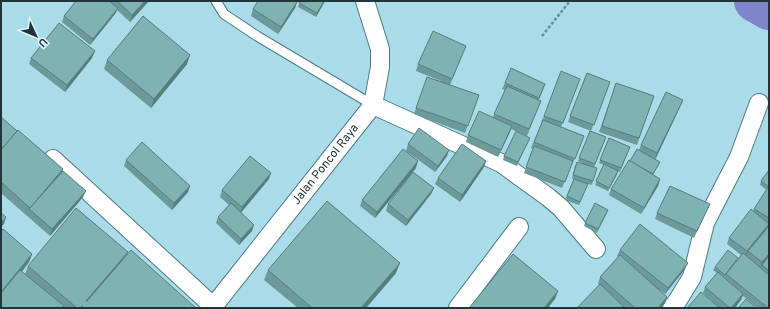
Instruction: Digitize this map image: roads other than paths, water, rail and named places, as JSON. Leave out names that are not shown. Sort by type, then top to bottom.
[{"type":"street","name":"Jalan Poncol Raya","points":[[214,308],[373,105],[380,67],[380,49],[365,1]]},
{"type":"street","points":[[672,308],[692,277],[705,223],[738,157],[759,103]]},
{"type":"street","points":[[373,105],[501,163],[562,208],[596,249]]},
{"type":"street","points":[[52,158],[214,308]]},
{"type":"street","points":[[458,308],[519,227]]},
{"type":"lane","points":[[216,1],[224,14],[257,36],[373,105]]},
{"type":"waterway","points":[[755,1],[769,9]]}]
